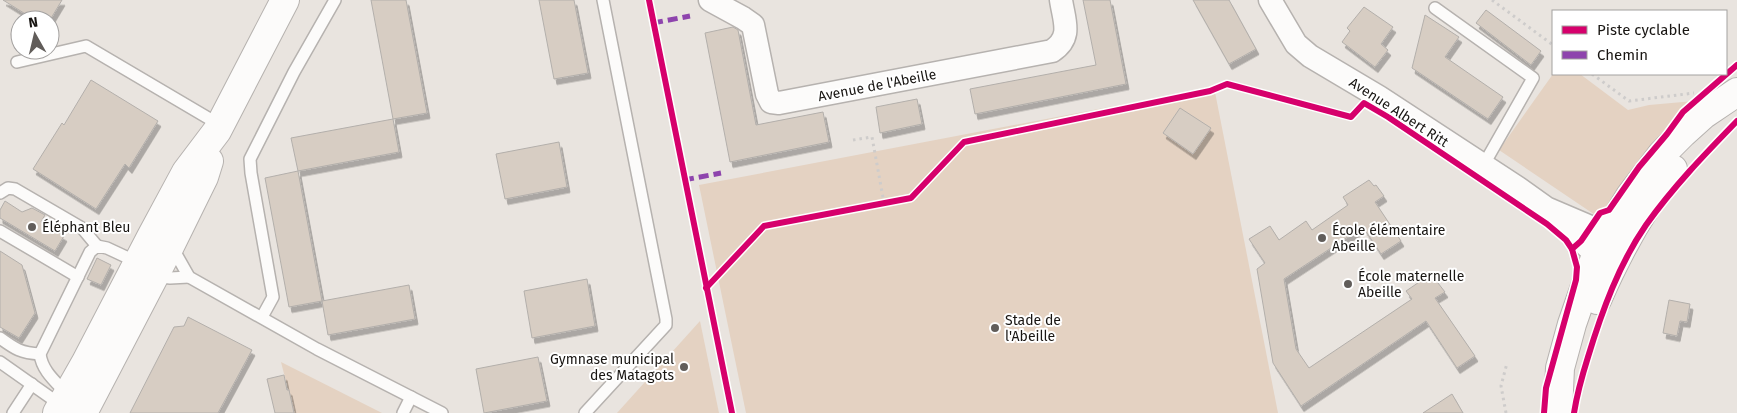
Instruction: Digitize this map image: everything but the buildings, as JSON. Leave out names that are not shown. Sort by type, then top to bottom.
[{"type":"main road","points":[[63,408],[86,362],[142,268],[160,242],[186,172],[219,128],[285,0]]},
{"type":"main road","points":[[1559,409],[1589,318],[1608,247],[1630,196],[1662,154],[1682,132],[1736,93]]},
{"type":"street","name":"Avenue de l'Abeille","points":[[710,0],[753,25],[767,94],[771,102],[779,103],[1052,52],[1061,46],[1066,35],[1060,0]]},
{"type":"street","name":"Avenue Albert Ritt","points":[[1270,0],[1296,44],[1310,56],[1379,97],[1608,247]]},
{"type":"lane","points":[[262,318],[273,297],[250,159],[294,72],[335,0]]},
{"type":"lane","points":[[585,413],[666,325],[603,0]]},
{"type":"lane","points":[[1436,8],[1533,78],[1483,166]]},
{"type":"lane","points":[[17,62],[86,46],[219,128]]},
{"type":"lane","points":[[0,193],[8,188],[15,189],[82,228],[97,246],[107,248],[142,268],[170,278],[189,277]]},
{"type":"lane","points":[[0,231],[78,277]]},
{"type":"lane","points":[[160,242],[176,254],[189,277],[317,349],[442,413]]},
{"type":"lane","points":[[63,408],[41,362],[40,354],[90,252],[97,246]]},
{"type":"lane","points":[[0,338],[18,351],[40,354]]},
{"type":"lane","points":[[0,362],[63,408]]},
{"type":"lane","points":[[14,413],[32,384]]},
{"type":"lane","points":[[402,413],[411,397]]},
{"type":"path","points":[[1492,0],[1552,45]]},
{"type":"path","points":[[1593,75],[1629,102],[1697,92]]},
{"type":"path","points":[[853,140],[872,137],[884,203]]},
{"type":"path","points":[[1506,363],[1501,386],[1506,413]]},
{"type":"shaded area","points":[[1552,75],[1581,75],[1628,110],[1649,105],[1694,101],[1601,219],[1499,150]]},
{"type":"shaded area","name":"Stade de l'Abeille","points":[[1214,87],[1278,413],[746,413],[699,185]]},
{"type":"shaded area","name":"Gymnase municipal des Matagots","points":[[700,321],[719,413],[617,413]]},
{"type":"shaded area","points":[[281,362],[382,413],[294,413]]},
{"type":"marked path","points":[[653,23],[690,16]]},
{"type":"marked path","points":[[684,180],[721,173]]},
{"type":"cycle path","points":[[649,0],[732,413]]},
{"type":"cycle path","points":[[1727,74],[1737,65]]},
{"type":"cycle path","points":[[1544,413],[1546,388],[1576,280],[1577,267],[1572,249],[1581,241],[1600,213],[1609,210],[1639,167],[1683,112],[1726,75]]},
{"type":"cycle path","points":[[706,288],[764,226],[911,198],[964,142],[1210,91],[1227,84],[1351,117],[1364,103],[1388,117],[1547,224],[1566,240],[1572,249]]},
{"type":"cycle path","points":[[1574,413],[1582,378],[1599,322],[1619,272],[1636,240],[1678,184],[1737,121]]},
{"type":"place","name":"Éléphant Bleu","points":[[32,227]]},
{"type":"place","name":"École élémentaire Abeille","points":[[1322,238]]},
{"type":"place","name":"École maternelle Abeille","points":[[1348,284]]},
{"type":"place","name":"Stade de l'Abeille","points":[[995,328]]},
{"type":"place","name":"Gymnase municipal des Matagots","points":[[684,367]]}]
